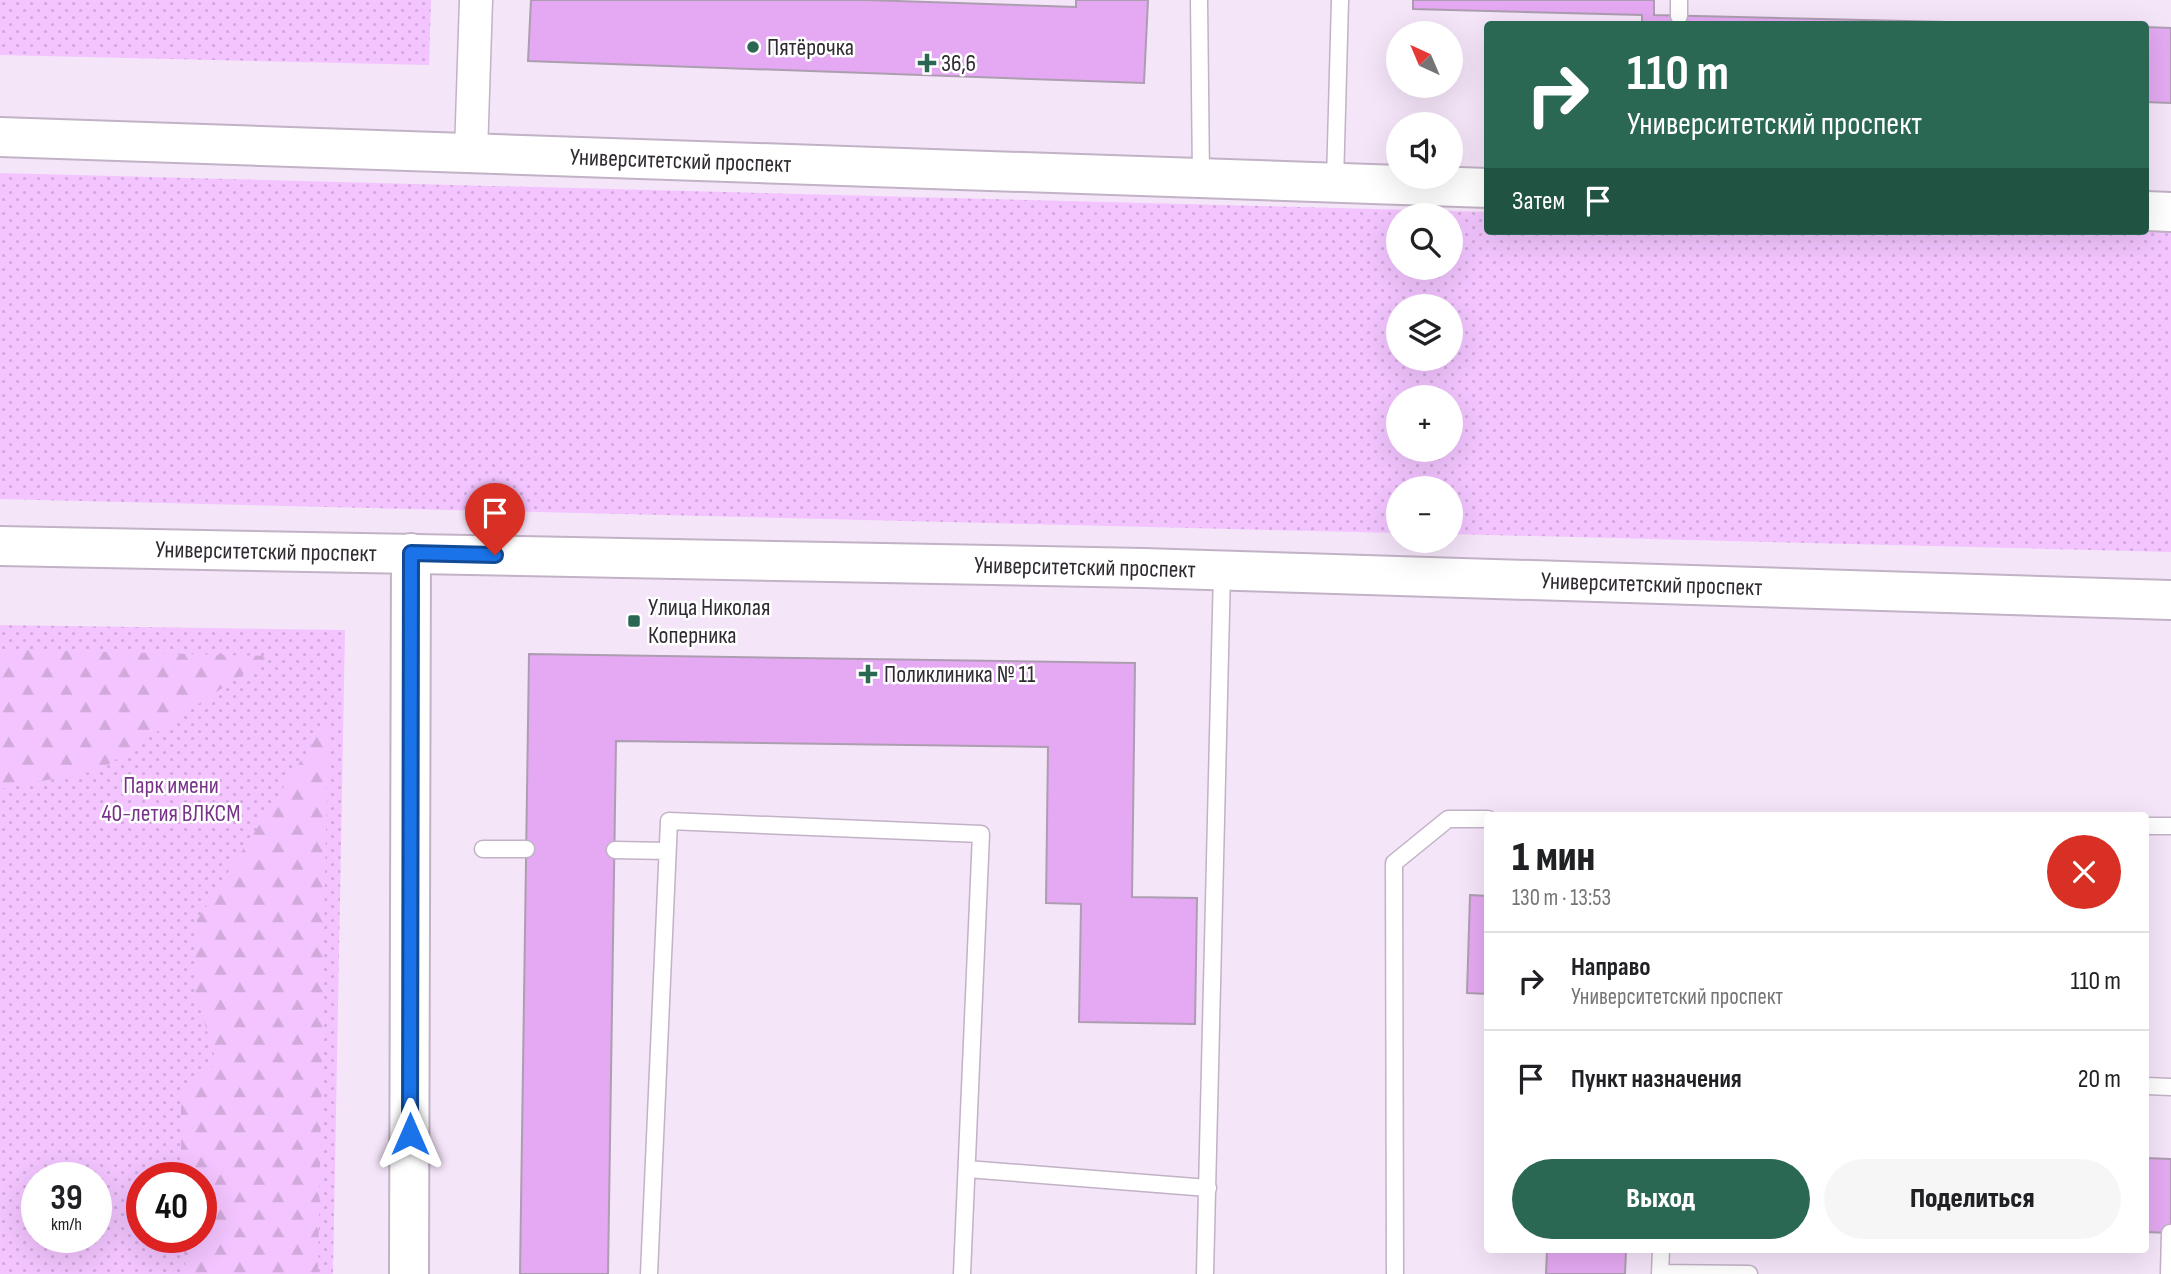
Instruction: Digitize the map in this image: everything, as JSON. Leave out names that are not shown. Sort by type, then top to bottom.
[{"type":"main road","name":"Университетский проспект","points":[[0,137],[1484,188]]},
{"type":"main road","points":[[2149,211],[2171,212]]},
{"type":"main road","name":"Университетский проспект","points":[[0,546],[1222,571],[2171,600]]},
{"type":"main road","points":[[409,1274],[411,553]]},
{"type":"street","points":[[471,153],[476,0]]},
{"type":"lane","points":[[1199,0],[1201,177]]},
{"type":"lane","points":[[1335,182],[1340,0]]},
{"type":"lane","points":[[1205,1274],[1222,571]]},
{"type":"lane","points":[[1395,1274],[1394,863],[1448,819],[1484,819]]},
{"type":"lane","points":[[649,1274],[669,821],[981,834],[962,1274]]},
{"type":"lane","points":[[2149,826],[2171,826]]},
{"type":"lane","points":[[483,849],[526,849]]},
{"type":"lane","points":[[615,850],[667,851]]},
{"type":"lane","points":[[2149,1086],[2171,1087]]},
{"type":"lane","points":[[967,1169],[1208,1188]]},
{"type":"lane","points":[[2169,1274],[2170,1233]]},
{"type":"lane","points":[[1661,1253],[1660,1273],[1749,1274]]},
{"type":"green space","points":[[0,0],[431,0],[429,65],[0,55]]},
{"type":"green space","points":[[0,173],[1386,209],[1386,280],[1463,280],[1463,211],[1484,212],[1484,235],[2149,235],[2149,230],[2171,230],[2171,552],[1463,534],[1463,476],[1386,476],[1386,533],[0,499]]},
{"type":"green space","name":"Парк имени 40-летия ВЛКСМ","points":[[0,625],[345,630],[333,1274],[0,1274]]},
{"type":"green space","points":[[0,649],[270,656],[100,770],[0,789]]},
{"type":"green space","points":[[328,719],[318,1274],[186,1274],[184,1253],[217,1253],[217,1162],[181,1162],[181,1088],[217,1064],[194,988],[197,920]]},
{"type":"building","points":[[531,0],[867,0],[1076,7],[1076,0],[1148,0],[1144,83],[528,61]]},
{"type":"building","points":[[1413,0],[1654,0],[1654,15],[1909,21],[1642,21],[1642,15],[1413,9]]},
{"type":"building","points":[[2149,27],[2171,28],[2171,103],[2149,102]]},
{"type":"building","points":[[529,654],[1135,663],[1132,897],[1197,898],[1195,1024],[1079,1022],[1081,904],[1046,903],[1048,747],[616,741],[608,1274],[520,1274]]},
{"type":"building","points":[[1470,895],[1484,896],[1484,994],[1467,993]]},
{"type":"building","points":[[2149,1158],[2171,1159],[2171,1233],[2149,1232]]},
{"type":"building","points":[[1547,1253],[1626,1253],[1625,1274],[1546,1274]]},
{"type":"place","name":"Пятёрочка","points":[[753,47]]},
{"type":"place","name":"36,6","points":[[927,63]]},
{"type":"place","name":"Улица Николая Коперника","points":[[634,621]]},
{"type":"place","name":"Поликлиника № 11","points":[[868,674]]},
{"type":"route","points":[[410,1134],[411,553],[495,555]]}]
